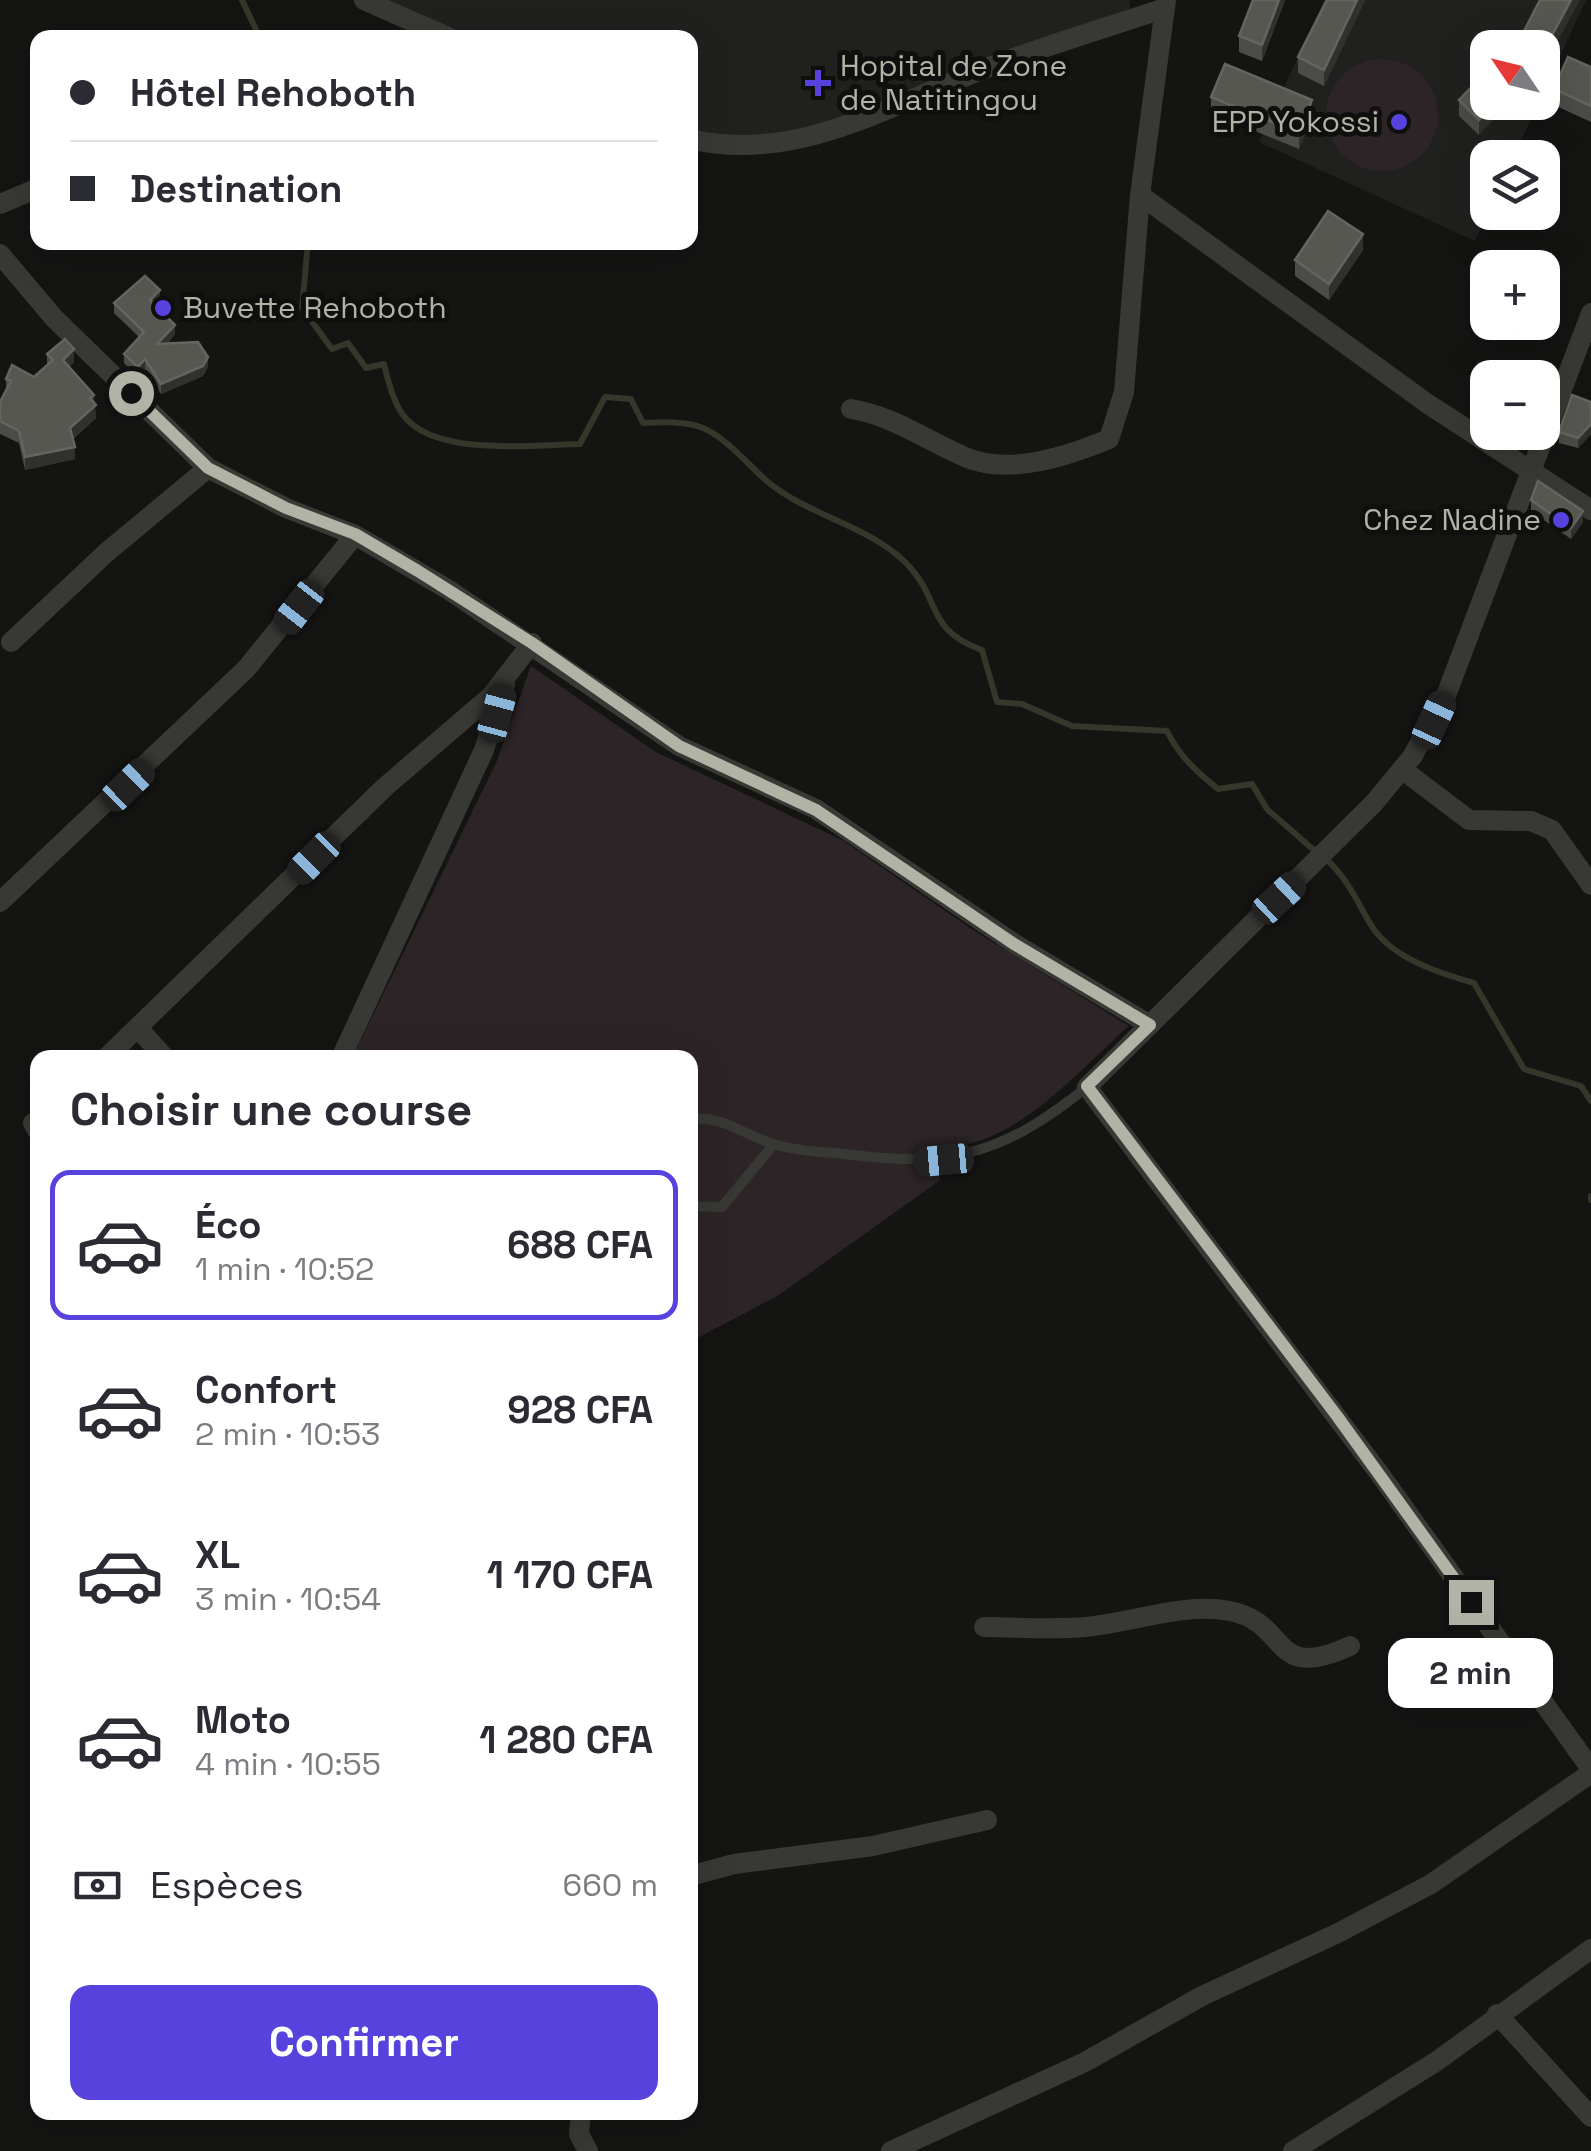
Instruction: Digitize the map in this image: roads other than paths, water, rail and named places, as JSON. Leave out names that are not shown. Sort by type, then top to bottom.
[{"type":"street","points":[[364,0],[432,30]]},
{"type":"street","points":[[698,140],[740,147],[829,132],[969,75],[1166,4],[1140,195],[1124,392],[1109,439],[1035,462],[970,459],[897,421],[850,409]]},
{"type":"street","points":[[0,204],[30,191]]},
{"type":"street","points":[[1140,195],[1428,404],[1591,510]]},
{"type":"street","points":[[0,254],[54,318],[208,468],[286,508],[355,534],[532,643],[679,746],[816,810],[1014,944],[1150,1025]]},
{"type":"street","points":[[891,2151],[917,2146],[1085,2062],[1202,1996],[1338,1933],[1430,1884],[1591,1771],[1380,1473],[1087,1086],[1351,829],[1402,770],[1445,698],[1534,472],[1591,313]]},
{"type":"street","points":[[11,642],[107,552],[208,468]]},
{"type":"street","points":[[0,902],[73,838],[246,669],[355,534]]},
{"type":"street","points":[[115,1050],[385,786],[506,679],[532,643]]},
{"type":"street","points":[[345,1050],[464,796],[506,679]]},
{"type":"street","points":[[1402,770],[1470,820],[1531,822],[1552,830],[1591,885]]},
{"type":"street","points":[[138,1028],[158,1050]]},
{"type":"street","points":[[984,1627],[1083,1628],[1204,1609],[1249,1617],[1287,1652],[1304,1660],[1320,1660],[1350,1646]]},
{"type":"street","points":[[698,1874],[734,1864],[873,1846],[987,1820]]},
{"type":"street","points":[[1293,2151],[1384,2097],[1591,1949]]},
{"type":"street","points":[[1497,2014],[1591,2117]]},
{"type":"street","points":[[580,2120],[579,2134],[588,2151]]},
{"type":"lane","points":[[698,1120],[727,1123],[773,1144],[900,1162],[965,1156],[1012,1139],[1087,1086]]},
{"type":"lane","points":[[698,1206],[722,1207],[773,1144]]},
{"type":"waterway","points":[[242,0],[256,30]]},
{"type":"waterway","points":[[307,250],[302,308],[332,349],[348,343],[366,368],[384,364],[399,409],[418,428],[437,437],[485,446],[580,444],[605,397],[631,399],[643,423],[682,423],[703,428],[729,445],[784,494],[874,539],[906,563],[942,623],[964,642],[982,650],[997,702],[1022,704],[1072,726],[1167,731],[1189,763],[1218,789],[1252,784],[1267,809],[1316,852]]},
{"type":"waterway","points":[[1326,859],[1346,882],[1371,925],[1391,947],[1431,969],[1474,983],[1524,1069],[1581,1086],[1591,1101]]},
{"type":"place","name":"Hopital de Zone de Natitingou","points":[[818,83]]},
{"type":"place","name":"EPP Yokossi","points":[[1399,122]]},
{"type":"place","name":"Buvette Rehoboth","points":[[163,308]]},
{"type":"place","name":"Chez Nadine","points":[[1561,520]]}]
